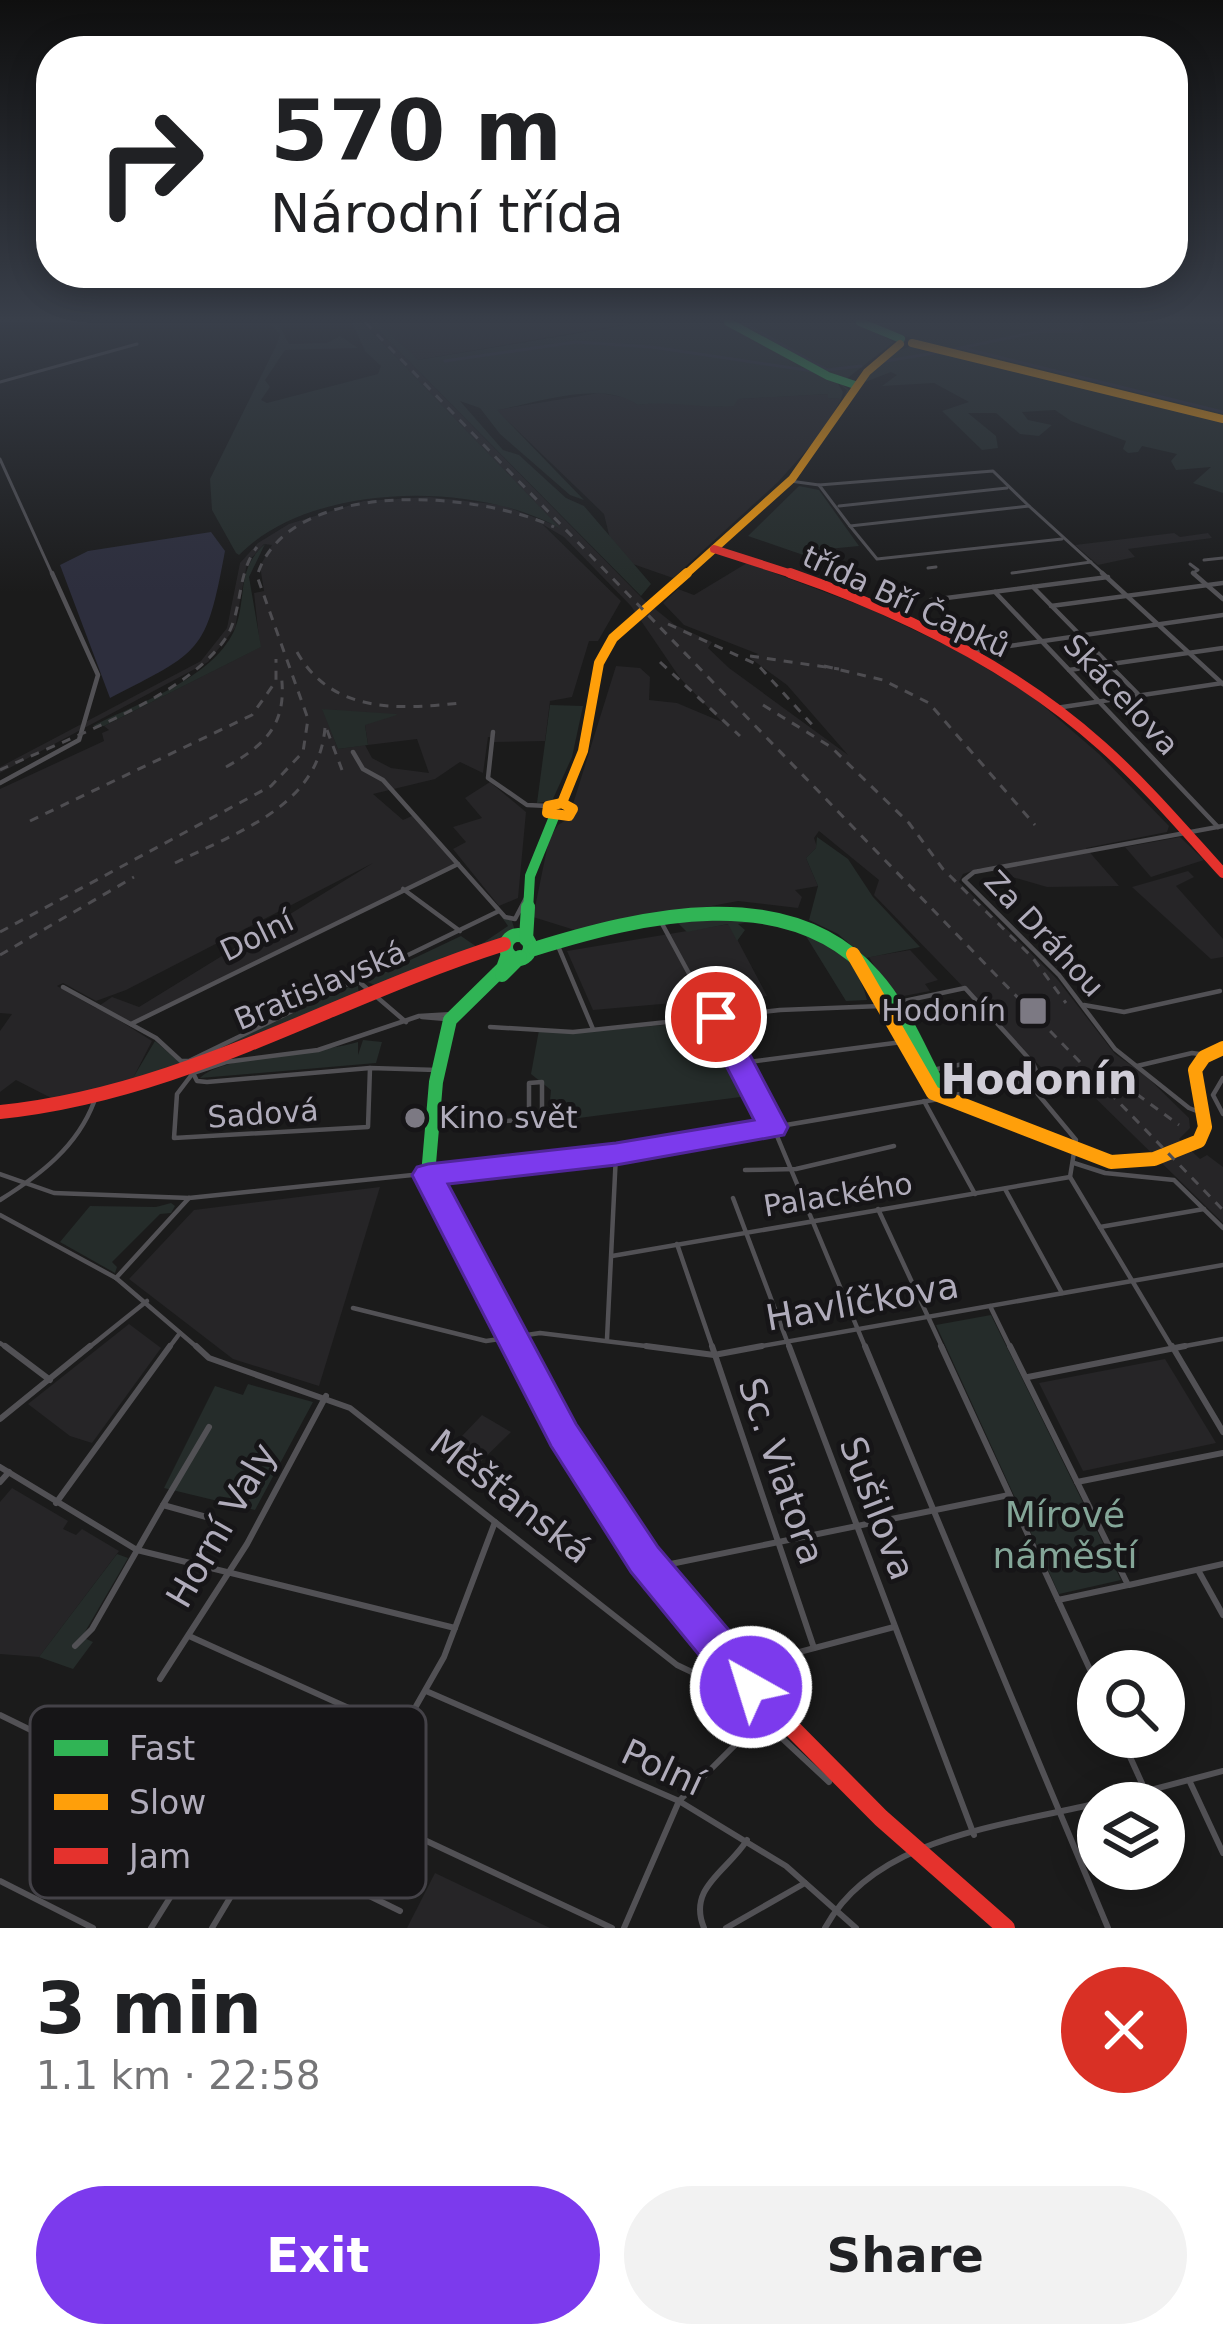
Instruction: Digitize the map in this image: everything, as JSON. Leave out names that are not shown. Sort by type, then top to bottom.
[{"type":"main road","points":[[737,1684],[721,1649],[651,1568],[563,1435],[428,1175],[431,1124],[451,1017],[518,947],[534,856],[549,809],[583,751],[601,659],[613,638],[788,480],[819,447],[839,412]]},
{"type":"main road","points":[[1194,412],[1223,419]]},
{"type":"main road","name":"třída Bří Čapků","points":[[714,549],[824,588],[968,652],[1056,708],[1139,781],[1222,871]]},
{"type":"main road","points":[[518,947],[720,911],[766,913],[815,927],[866,965],[930,1090],[1076,1157],[1117,1163],[1154,1159],[1199,1142],[1205,1127],[1194,1078],[1197,1065],[1223,1048]]},
{"type":"main road","points":[[518,947],[558,946],[607,930]]},
{"type":"main road","name":"Bratislavská","points":[[0,1112],[47,1111],[94,1102],[375,993],[444,960],[518,947]]},
{"type":"main road","points":[[886,1005],[945,1097]]},
{"type":"main road","name":"Měšťanská","points":[[737,1684],[776,1706],[920,1854],[1006,1928]]},
{"type":"street","points":[[0,459],[98,669],[82,736],[59,755],[0,784]]},
{"type":"street","points":[[788,480],[827,488],[993,471],[1223,683]]},
{"type":"street","points":[[827,488],[877,559],[1062,539]]},
{"type":"street","points":[[839,506],[1010,488]]},
{"type":"street","points":[[850,526],[1029,506]]},
{"type":"street","points":[[1204,560],[1223,558]]},
{"type":"street","points":[[1012,573],[1091,562]]},
{"type":"street","points":[[1190,564],[1223,599]]},
{"type":"street","points":[[928,568],[936,567]]},
{"type":"street","points":[[931,600],[1108,577]]},
{"type":"street","name":"třída Bří Čapků","points":[[824,588],[838,579]]},
{"type":"street","points":[[1051,607],[1223,583]]},
{"type":"street","name":"Skácelova","points":[[1033,587],[1138,695]]},
{"type":"street","name":"Skácelova","points":[[995,592],[1220,827]]},
{"type":"street","points":[[968,652],[1223,615]]},
{"type":"street","points":[[1069,670],[1223,648]]},
{"type":"street","points":[[1056,708],[1223,683]]},
{"type":"street","points":[[493,732],[488,778],[549,809]]},
{"type":"street","points":[[353,752],[363,769],[383,780],[499,911],[515,919],[526,905]]},
{"type":"street","points":[[1186,833],[1220,827]]},
{"type":"street","name":"Za Dráhou","points":[[1186,833],[966,876],[968,887],[1084,1005],[1115,1049],[1189,1108],[1202,1113]]},
{"type":"street","name":"Dolní","points":[[131,1024],[458,864]]},
{"type":"street","points":[[404,889],[460,932]]},
{"type":"street","points":[[63,987],[131,1024],[187,1069],[499,911]]},
{"type":"street","points":[[660,920],[773,1127],[1108,1928]]},
{"type":"street","points":[[558,946],[593,1029]]},
{"type":"street","points":[[357,980],[406,1022]]},
{"type":"street","points":[[0,1174],[23,1184],[92,1197],[189,1198],[428,1175],[616,1154],[945,1097],[1027,1081],[1037,1073],[1034,1063],[964,988],[886,1005],[593,1029],[490,1027]]},
{"type":"street","points":[[1084,1005],[1128,1011],[1220,992]]},
{"type":"street","name":"Sadová","points":[[187,1069],[326,1048],[422,1017],[451,1017]]},
{"type":"street","points":[[740,1063],[902,1042]]},
{"type":"street","points":[[1136,1066],[1192,1053],[1207,1055]]},
{"type":"street","points":[[929,1070],[974,1063]]},
{"type":"street","name":"Sadová","points":[[187,1069],[178,1090],[177,1140],[368,1126],[370,1068]]},
{"type":"street","name":"Sadová","points":[[187,1069],[197,1082],[370,1068],[438,1070]]},
{"type":"street","points":[[1223,1078],[1213,1095],[1223,1114]]},
{"type":"street","points":[[1027,1081],[1061,1118],[1076,1157],[1070,1178],[1223,1432]]},
{"type":"street","points":[[431,1124],[529,1120],[542,1116],[542,1082],[529,1082],[529,1120]]},
{"type":"street","points":[[924,1101],[975,1194]]},
{"type":"street","points":[[0,1200],[37,1178],[84,1128],[94,1102]]},
{"type":"street","points":[[745,1170],[791,1170],[894,1146]]},
{"type":"street","points":[[607,1341],[616,1154]]},
{"type":"street","points":[[1076,1157],[1105,1173],[1170,1178],[1223,1228]]},
{"type":"street","name":"Palackého","points":[[612,1256],[1070,1178]]},
{"type":"street","points":[[1005,1189],[1062,1293]]},
{"type":"street","points":[[116,1278],[189,1198]]},
{"type":"street","name":"Sušilova","points":[[734,1198],[974,1835]]},
{"type":"street","points":[[878,1209],[1081,1650]]},
{"type":"street","points":[[1100,1227],[1204,1209]]},
{"type":"street","name":"Měšťanská","points":[[0,1215],[116,1278],[209,1358],[350,1408],[677,1665],[737,1684]]},
{"type":"street","name":"Sc. Viatora","points":[[677,1244],[814,1648]]},
{"type":"street","name":"Havlíčkova","points":[[353,1308],[486,1341],[540,1333],[714,1354],[1223,1265]]},
{"type":"street","points":[[0,1420],[147,1301]]},
{"type":"street","points":[[990,1306],[1128,1586]]},
{"type":"street","points":[[56,1503],[181,1332]]},
{"type":"street","points":[[1026,1378],[1223,1340]]},
{"type":"street","points":[[0,1343],[50,1380]]},
{"type":"street","name":"Horní Valy","points":[[160,1679],[227,1574],[326,1396]]},
{"type":"street","name":"Horní Valy","points":[[75,1646],[92,1628],[209,1427]]},
{"type":"street","points":[[1077,1482],[1223,1453]]},
{"type":"street","points":[[0,1467],[137,1550],[454,1628]]},
{"type":"street","points":[[0,1482],[9,1472]]},
{"type":"street","points":[[651,1568],[1010,1495]]},
{"type":"street","name":"Horní Valy","points":[[163,1505],[210,1519]]},
{"type":"street","points":[[417,1706],[495,1522]]},
{"type":"street","points":[[1058,1600],[1223,1564]]},
{"type":"street","points":[[1198,1570],[1223,1615]]},
{"type":"street","points":[[752,1729],[737,1684],[754,1664],[894,1627]]},
{"type":"street","points":[[188,1635],[345,1706]]},
{"type":"street","name":"Polní","points":[[426,1691],[679,1801],[747,1840],[856,1928]]},
{"type":"street","points":[[0,1715],[30,1730]]},
{"type":"street","points":[[624,1928],[679,1801],[752,1729],[771,1728],[829,1782]]},
{"type":"street","points":[[1180,1782],[1223,1772]]},
{"type":"street","points":[[1189,1780],[1223,1853]]},
{"type":"street","points":[[824,1928],[831,1906],[860,1878],[974,1835],[1077,1809]]},
{"type":"street","points":[[704,1928],[697,1903],[702,1889],[708,1878],[729,1867],[747,1840]]},
{"type":"street","points":[[426,1841],[613,1928]]},
{"type":"street","points":[[0,1881],[30,1896]]},
{"type":"street","points":[[727,1928],[805,1883]]},
{"type":"street","points":[[34,1898],[93,1928]]},
{"type":"street","points":[[151,1928],[170,1898]]},
{"type":"street","points":[[212,1928],[230,1898]]},
{"type":"street","points":[[373,1898],[400,1911]]},
{"type":"shaded area","points":[[448,412],[459,412],[645,601],[675,625],[712,642],[708,648],[729,668],[848,755],[787,685],[750,658],[758,654],[684,625],[663,603],[678,589],[694,595],[747,563],[870,609],[958,651],[1032,696],[1099,754],[1169,826],[1167,832],[1086,848],[1119,886],[1047,887],[981,868],[963,874],[959,882],[1057,979],[1115,1054],[1145,1075],[1189,1118],[1190,1128],[1179,1139],[1200,1159],[1207,1155],[1223,1167],[1223,1223],[1083,1086],[1064,1091],[874,895],[879,880],[819,831],[814,838],[817,847],[806,858],[818,886],[795,890],[802,897],[798,908],[738,901],[578,931],[533,917],[549,839],[558,825],[576,814],[573,804],[616,666],[640,668],[650,677],[649,700],[677,703],[722,722],[680,678],[631,606],[564,537],[542,524],[621,601],[598,641],[589,641],[572,697],[550,701],[545,741],[494,742],[494,737],[488,737],[483,773],[460,762],[435,779],[373,794],[403,820],[412,816],[455,863],[128,1024],[117,1019],[152,1041],[131,1082],[57,1101],[16,1080],[0,1092],[0,1031],[12,1014],[0,1013],[0,789],[104,741],[102,733],[109,730],[104,726],[260,647],[254,593],[264,591],[260,566],[272,545],[264,544],[247,563],[235,628],[208,662],[0,773],[0,767],[201,661],[227,628],[240,563],[258,543],[289,524],[364,501],[429,497],[502,505],[557,526]],"holes":[[[323,709],[365,725],[368,745],[417,739],[429,773],[391,768],[372,758],[365,745],[338,749]],[[373,863],[139,1007],[112,997],[96,1008],[57,986],[63,983],[96,1001],[126,990]]]},
{"type":"shaded area","points":[[498,412],[834,412],[823,432],[778,482],[673,578],[630,563],[611,543],[604,514]]},
{"type":"shaded area","points":[[1174,533],[1180,537],[1208,533],[1212,538],[1128,549],[1135,557],[1098,565],[1075,545]]},
{"type":"shaded area","points":[[490,782],[526,812],[518,898],[499,906],[453,849],[466,842],[453,827],[482,818],[465,798]]},
{"type":"shaded area","points":[[1180,837],[1204,860],[1151,877],[1125,847]]},
{"type":"shaded area","points":[[1188,871],[1194,877],[1176,886],[1223,939],[1223,957],[1211,959],[1132,887]]},
{"type":"shaded area","points":[[729,924],[767,996],[716,1006],[701,982],[688,985],[696,1001],[593,1010],[567,951]]},
{"type":"shaded area","points":[[910,950],[938,980],[925,984],[930,991],[893,998],[869,957]]},
{"type":"shaded area","points":[[380,1187],[319,1386],[233,1359],[129,1279],[194,1210]]},
{"type":"shaded area","points":[[129,1324],[161,1348],[92,1443],[70,1436],[28,1404]]},
{"type":"shaded area","points":[[1165,1359],[1216,1443],[1083,1471],[1039,1383]]},
{"type":"shaded area","points":[[482,1415],[511,1432],[465,1477],[441,1458]]},
{"type":"shaded area","points":[[12,1488],[68,1521],[63,1529],[76,1535],[82,1529],[119,1551],[39,1657],[0,1654],[0,1502]]},
{"type":"shaded area","points":[[435,1873],[550,1928],[407,1928]]},
{"type":"green space","points":[[243,412],[448,412],[561,529],[485,502],[395,496],[307,513],[270,531],[239,555],[212,510],[210,479]]},
{"type":"green space","points":[[459,412],[470,412],[503,450],[519,455],[566,498],[584,506],[651,584],[641,596]]},
{"type":"green space","points":[[483,412],[499,412],[584,500],[570,495],[500,434]]},
{"type":"green space","points":[[943,412],[1022,412],[1028,420],[1052,425],[1039,436],[1020,434],[996,413],[968,413],[996,436],[998,448],[982,450]]},
{"type":"green space","points":[[1058,412],[1186,412],[1223,421],[1223,493],[1193,483],[1211,467],[1176,470],[1171,461],[1177,454],[1142,446],[1128,453],[1123,449],[1126,441]]},
{"type":"green space","points":[[799,486],[819,490],[859,546],[828,549],[812,558],[748,536]]},
{"type":"green space","points":[[265,544],[249,577],[261,647],[104,726],[93,726],[191,677],[223,648],[238,619],[249,564]]},
{"type":"green space","points":[[550,705],[583,706],[572,757],[552,801],[537,803]]},
{"type":"green space","points":[[322,709],[397,715],[365,725],[368,745],[338,749]]},
{"type":"green space","points":[[817,837],[848,859],[873,897],[920,947],[866,958],[838,934],[809,920],[818,886],[806,858],[816,848]]},
{"type":"green space","points":[[739,914],[781,921],[800,927],[819,936],[849,961],[867,1000],[846,1001],[801,928],[768,919],[738,924],[745,930],[737,941],[728,924],[687,932],[676,921]]},
{"type":"green space","points":[[501,916],[512,921],[515,931],[498,944],[444,957],[378,987],[366,981],[461,936],[477,947],[508,926]]},
{"type":"green space","points":[[351,986],[358,986],[359,994],[215,1050]]},
{"type":"green space","points":[[709,1021],[748,1096],[548,1122],[551,1090],[531,1074],[539,1030],[573,1033]]},
{"type":"green space","points":[[363,1040],[382,1042],[376,1063],[200,1078],[229,1064],[358,1042],[358,1055]]},
{"type":"green space","points":[[155,1041],[181,1063],[130,1083]]},
{"type":"green space","points":[[90,1206],[175,1206],[171,1213],[160,1214],[112,1262],[115,1273],[60,1242]]},
{"type":"green space","name":"Mírové náměstí","points":[[991,1315],[1121,1580],[1059,1594],[936,1325]]},
{"type":"green space","points":[[248,1384],[313,1402],[255,1510],[164,1488],[215,1386],[243,1395]]},
{"type":"green space","points":[[117,1554],[128,1558],[82,1637],[93,1642],[73,1669],[39,1657]]},
{"type":"water","points":[[211,532],[225,551],[204,630],[181,658],[110,698],[60,565],[88,551]]},
{"type":"railway","points":[[452,412],[1223,1210]]},
{"type":"railway","points":[[0,932],[271,786],[303,752],[308,719],[257,576],[276,544],[306,521],[345,507],[435,500],[480,505],[554,527]]},
{"type":"railway","points":[[0,770],[151,700],[204,663],[230,631],[245,570],[257,547]]},
{"type":"railway","points":[[668,624],[758,665],[816,729]]},
{"type":"railway","points":[[297,652],[311,672],[347,697],[390,706],[460,703]]},
{"type":"railway","points":[[750,656],[833,668]]},
{"type":"railway","points":[[30,821],[252,715],[276,681],[276,659]]},
{"type":"railway","points":[[660,662],[740,736]]},
{"type":"railway","points":[[824,666],[833,668]]},
{"type":"railway","points":[[833,668],[839,669]]},
{"type":"railway","points":[[833,668],[883,680],[929,703],[1035,825]]},
{"type":"railway","points":[[226,767],[253,750],[271,730],[281,706],[281,673]]},
{"type":"railway","points":[[763,705],[831,747],[909,823],[943,869],[1032,957],[1066,1003]]},
{"type":"railway","points":[[175,863],[271,814],[291,797],[319,755],[325,728]]},
{"type":"railway","points":[[327,730],[342,770]]},
{"type":"railway","points":[[0,955],[134,877]]},
{"type":"railway","points":[[1114,1069],[1138,1095],[1179,1125]]},
{"type":"traffic: fast","points":[[526,939],[530,876],[554,817]]},
{"type":"traffic: fast","points":[[534,949],[633,925],[707,914],[780,919],[814,930],[846,948],[885,989],[944,1096]]},
{"type":"traffic: fast","points":[[518,935],[527,938],[530,947],[527,956],[518,959],[509,956],[506,947],[509,938],[518,935]]},
{"type":"traffic: fast","points":[[508,954],[503,968],[450,1020],[436,1082],[428,1175],[563,1435],[644,1559],[736,1670]]},
{"type":"traffic: fast","points":[[502,975],[520,957]]},
{"type":"traffic: fast","points":[[734,1669],[746,1673],[750,1685],[746,1697],[734,1701],[722,1697],[718,1685],[722,1673],[734,1669]]},
{"type":"traffic: fast","points":[[745,1698],[782,1720]]},
{"type":"traffic: slow","points":[[562,803],[583,751],[599,663],[613,638],[792,479],[839,412]]},
{"type":"traffic: slow","points":[[1194,412],[1223,419]]},
{"type":"traffic: slow","points":[[562,803],[573,809],[569,816],[547,813],[548,806],[562,803]]},
{"type":"traffic: slow","points":[[853,954],[933,1093],[1111,1162],[1154,1159],[1199,1141],[1205,1127],[1195,1070],[1204,1057],[1223,1048]]},
{"type":"traffic: jam","points":[[714,549],[860,600],[998,670],[1101,745],[1223,873]]},
{"type":"traffic: jam","points":[[0,1112],[65,1105],[129,1090],[192,1069],[380,988],[504,944]]},
{"type":"traffic: jam","points":[[751,1687],[881,1818],[1006,1928]]},
{"type":"place","name":"Hodonín","points":[[1033,1011]]},
{"type":"place","name":"Kino svět","points":[[415,1118]]},
{"type":"district","name":"Hodonín","points":[[1039,1079]]},
{"type":"route","points":[[716,1017],[773,1127],[616,1154],[428,1175],[563,1435],[644,1559],[736,1670],[748,1677],[751,1687]]}]
